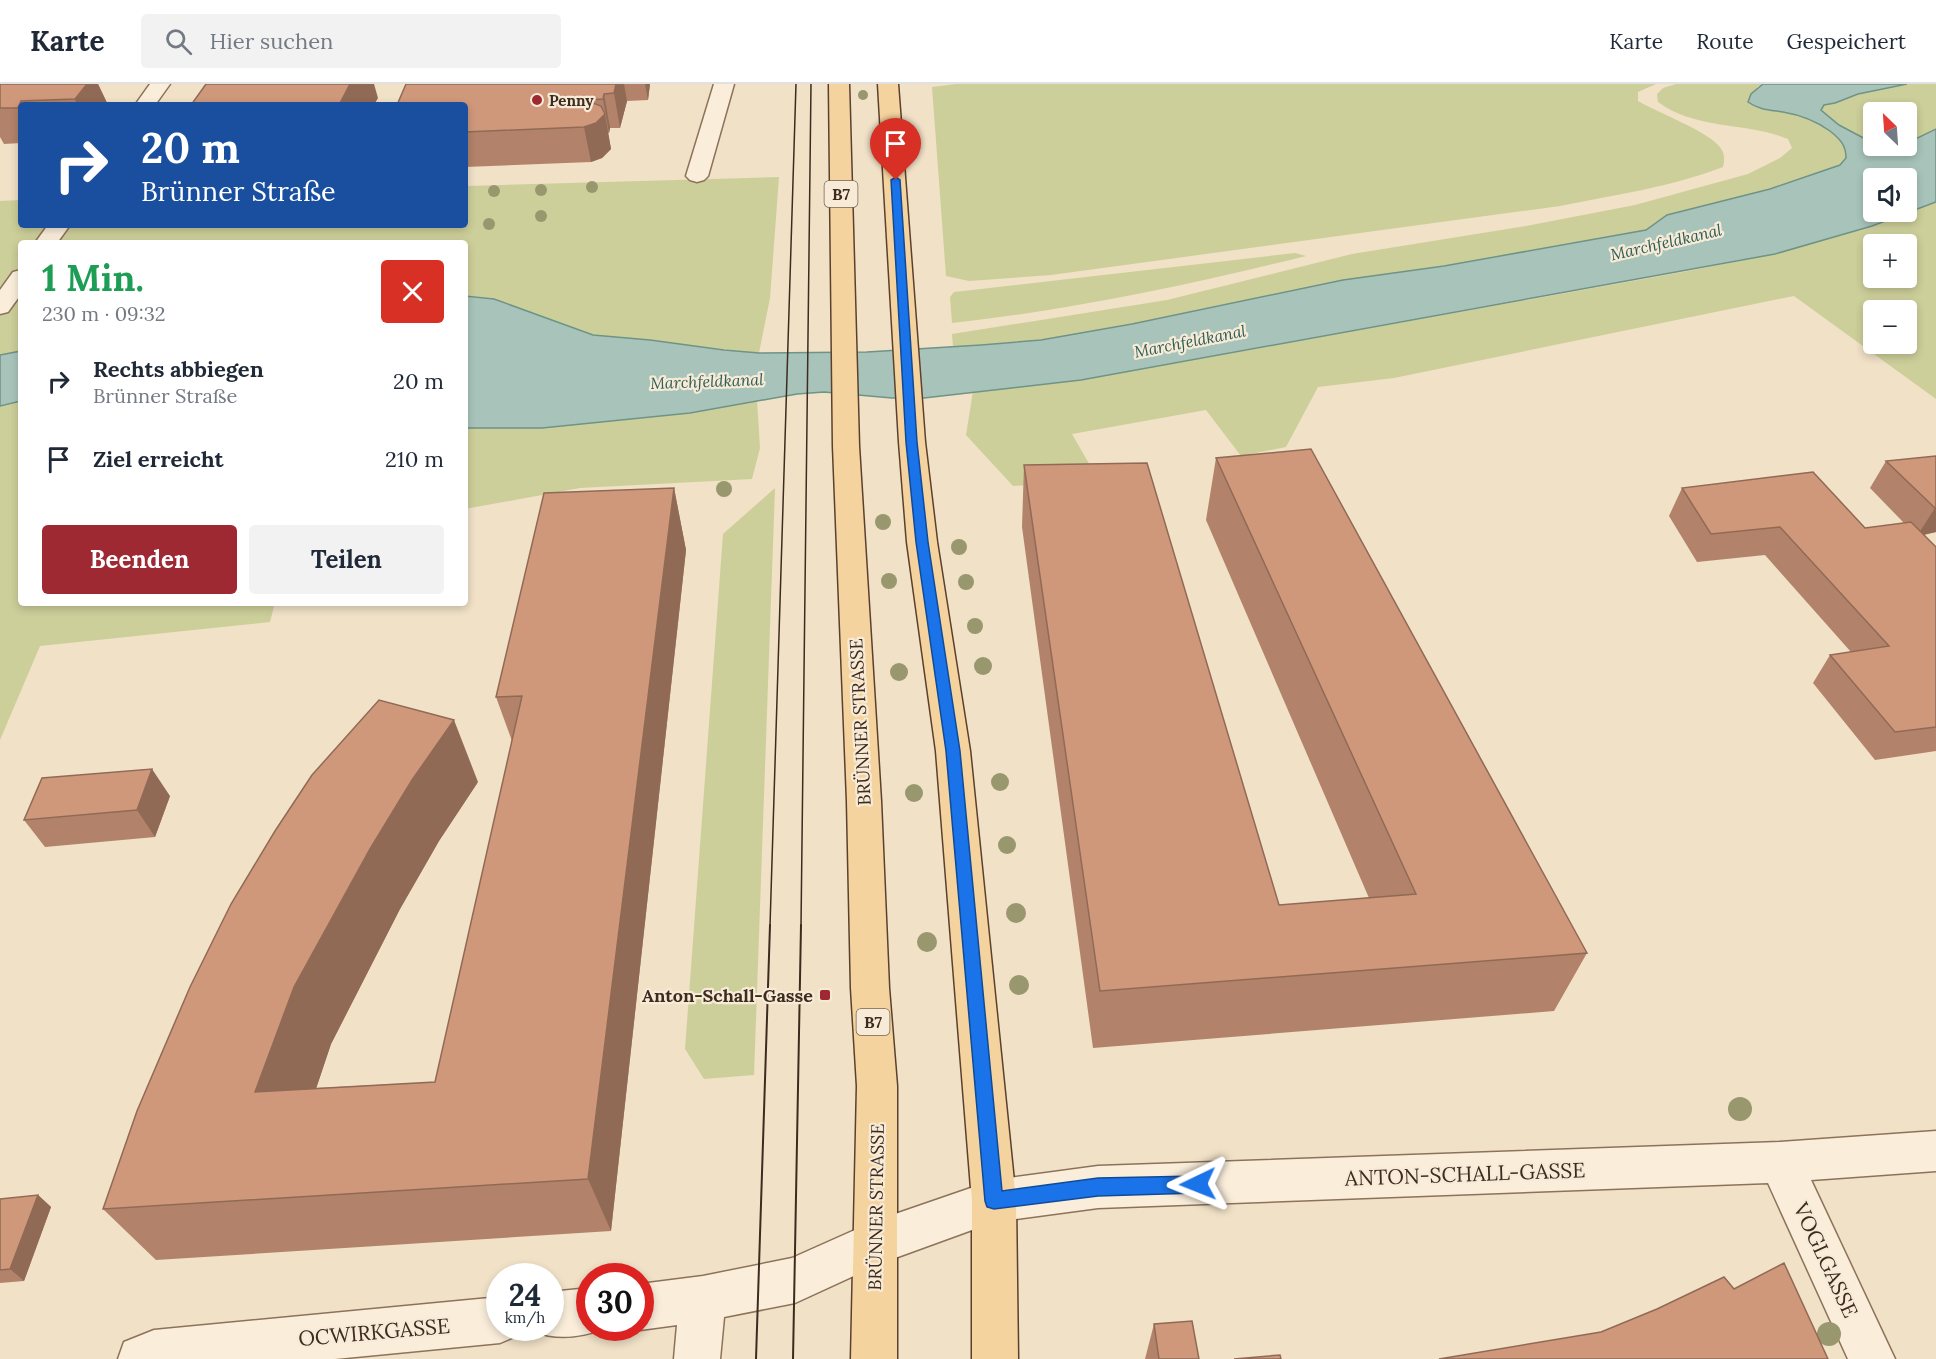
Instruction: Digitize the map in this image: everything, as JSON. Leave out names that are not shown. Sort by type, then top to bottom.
[{"type":"main road","name":"BRÜNNER STRASSE","points":[[838,84],[846,446],[864,801],[870,988],[877,1086],[874,1359]]},
{"type":"main road","points":[[888,84],[912,442],[922,542],[953,751],[994,1201],[995,1359]]},
{"type":"street","points":[[147,102],[160,84]]},
{"type":"street","points":[[697,176],[724,84]]},
{"type":"street","points":[[0,307],[18,281]]},
{"type":"street","name":"ANTON-SCHALL-GASSE","points":[[875,1243],[994,1201],[1098,1187],[1780,1162],[1936,1151]]},
{"type":"street","name":"VOGLGASSE","points":[[1780,1162],[1872,1359]]},
{"type":"street","points":[[654,1305],[703,1299],[795,1280],[875,1243]]},
{"type":"street","points":[[697,1359],[703,1299]]},
{"type":"street","name":"OCWIRKGASSE","points":[[141,1359],[154,1353],[486,1321]]},
{"type":"green space","points":[[956,84],[1656,84],[1638,92],[1638,101],[1712,140],[1722,150],[1724,161],[1723,167],[1683,180],[1560,206],[1051,275],[969,281],[946,276],[932,87]]},
{"type":"green space","points":[[1676,84],[1763,84],[1757,87],[1766,110],[1803,117],[1828,128],[1843,146],[1846,158],[1840,165],[1770,189],[1667,215],[1646,230],[1444,266],[1343,280],[1132,324],[1041,340],[953,347],[952,334],[1167,300],[1352,254],[1526,226],[1635,205],[1748,174],[1780,158],[1792,148],[1788,139],[1756,130],[1705,122],[1673,111],[1658,102],[1657,94],[1663,88]]},
{"type":"green space","points":[[1907,84],[1936,84],[1936,129],[1917,138],[1917,102],[1863,102],[1863,138],[1839,125],[1821,110],[1824,104],[1835,103],[1858,94]]},
{"type":"green space","points":[[779,177],[770,298],[759,353],[593,335],[494,299],[468,296],[468,240],[18,240],[18,352],[0,355],[0,201],[18,200],[18,228],[468,228],[468,186]]},
{"type":"green space","points":[[1936,202],[1936,399],[1874,354],[1917,354],[1917,300],[1863,300],[1863,346],[1794,296],[1394,378],[1318,387],[1286,447],[1241,456],[1206,410],[1072,434],[1099,481],[1013,486],[966,435],[973,391],[1081,380],[1775,254],[1883,222],[1917,222],[1917,209]]},
{"type":"green space","points":[[1295,253],[1306,256],[1130,296],[997,318],[952,323],[950,297],[954,292]]},
{"type":"green space","points":[[757,400],[760,448],[752,479],[580,488],[468,508],[468,428],[542,428],[690,413]]},
{"type":"green space","points":[[18,402],[18,606],[274,606],[270,622],[40,646],[0,740],[0,406]]},
{"type":"green space","points":[[775,488],[754,1075],[704,1079],[685,1049],[723,534]]},
{"type":"water","name":"Marchfeldkanal","points":[[1763,84],[1907,84],[1858,94],[1824,105],[1821,110],[1839,125],[1863,138],[1863,156],[1917,156],[1917,138],[1936,129],[1936,202],[1917,209],[1917,168],[1863,168],[1863,222],[1883,222],[1775,254],[1081,380],[924,398],[892,398],[824,392],[797,394],[690,413],[542,428],[468,428],[468,296],[494,299],[593,335],[759,353],[867,352],[1041,340],[1132,324],[1343,280],[1444,266],[1646,230],[1667,215],[1770,189],[1840,165],[1846,158],[1845,149],[1837,137],[1814,121],[1790,113],[1756,107],[1748,102],[1751,94]]},
{"type":"water","points":[[18,352],[18,402],[0,406],[0,355]]},
{"type":"building","points":[[0,84],[87,84],[75,99],[21,101],[18,102],[18,108],[0,108]]},
{"type":"building","points":[[206,84],[350,84],[341,102],[193,102]]},
{"type":"building","points":[[406,84],[616,84],[614,93],[604,94],[603,99],[585,100],[601,106],[605,114],[596,123],[584,127],[468,132],[468,102],[398,102]]},
{"type":"building","points":[[1311,449],[1587,953],[1100,991],[1024,465],[1147,463],[1279,905],[1416,894],[1216,458]]},
{"type":"building","points":[[1936,456],[1936,508],[1935,508],[1886,461]]},
{"type":"building","points":[[1813,472],[1865,528],[1911,522],[1936,547],[1936,727],[1895,732],[1830,655],[1889,646],[1780,527],[1711,534],[1682,488]]},
{"type":"building","points":[[674,488],[588,1179],[103,1209],[137,1111],[190,987],[231,904],[312,775],[379,700],[454,720],[412,780],[370,849],[294,987],[255,1092],[435,1082],[522,696],[496,697],[544,493]]},
{"type":"building","points":[[152,769],[137,810],[24,820],[42,778]]},
{"type":"building","points":[[38,1195],[10,1269],[0,1270],[0,1199]]},
{"type":"building","points":[[1784,1263],[1828,1359],[1439,1359],[1601,1332],[1657,1309],[1724,1277],[1734,1289]]},
{"type":"building","points":[[1192,1321],[1199,1359],[1159,1359],[1154,1324]]},
{"type":"building","points":[[1280,1355],[1281,1359],[1234,1359]]},
{"type":"tram line","points":[[770,926],[796,84]]},
{"type":"tram line","points":[[801,926],[811,84]]},
{"type":"tram line","points":[[756,1359],[770,925]]},
{"type":"tram line","points":[[793,1359],[801,925]]},
{"type":"place","name":"Penny","points":[[537,100]]},
{"type":"place","name":"Anton-Schall-Gasse","points":[[825,995]]},
{"type":"route","points":[[896,180],[912,442],[922,542],[953,751],[994,1201],[1098,1187],[1198,1184]]}]
